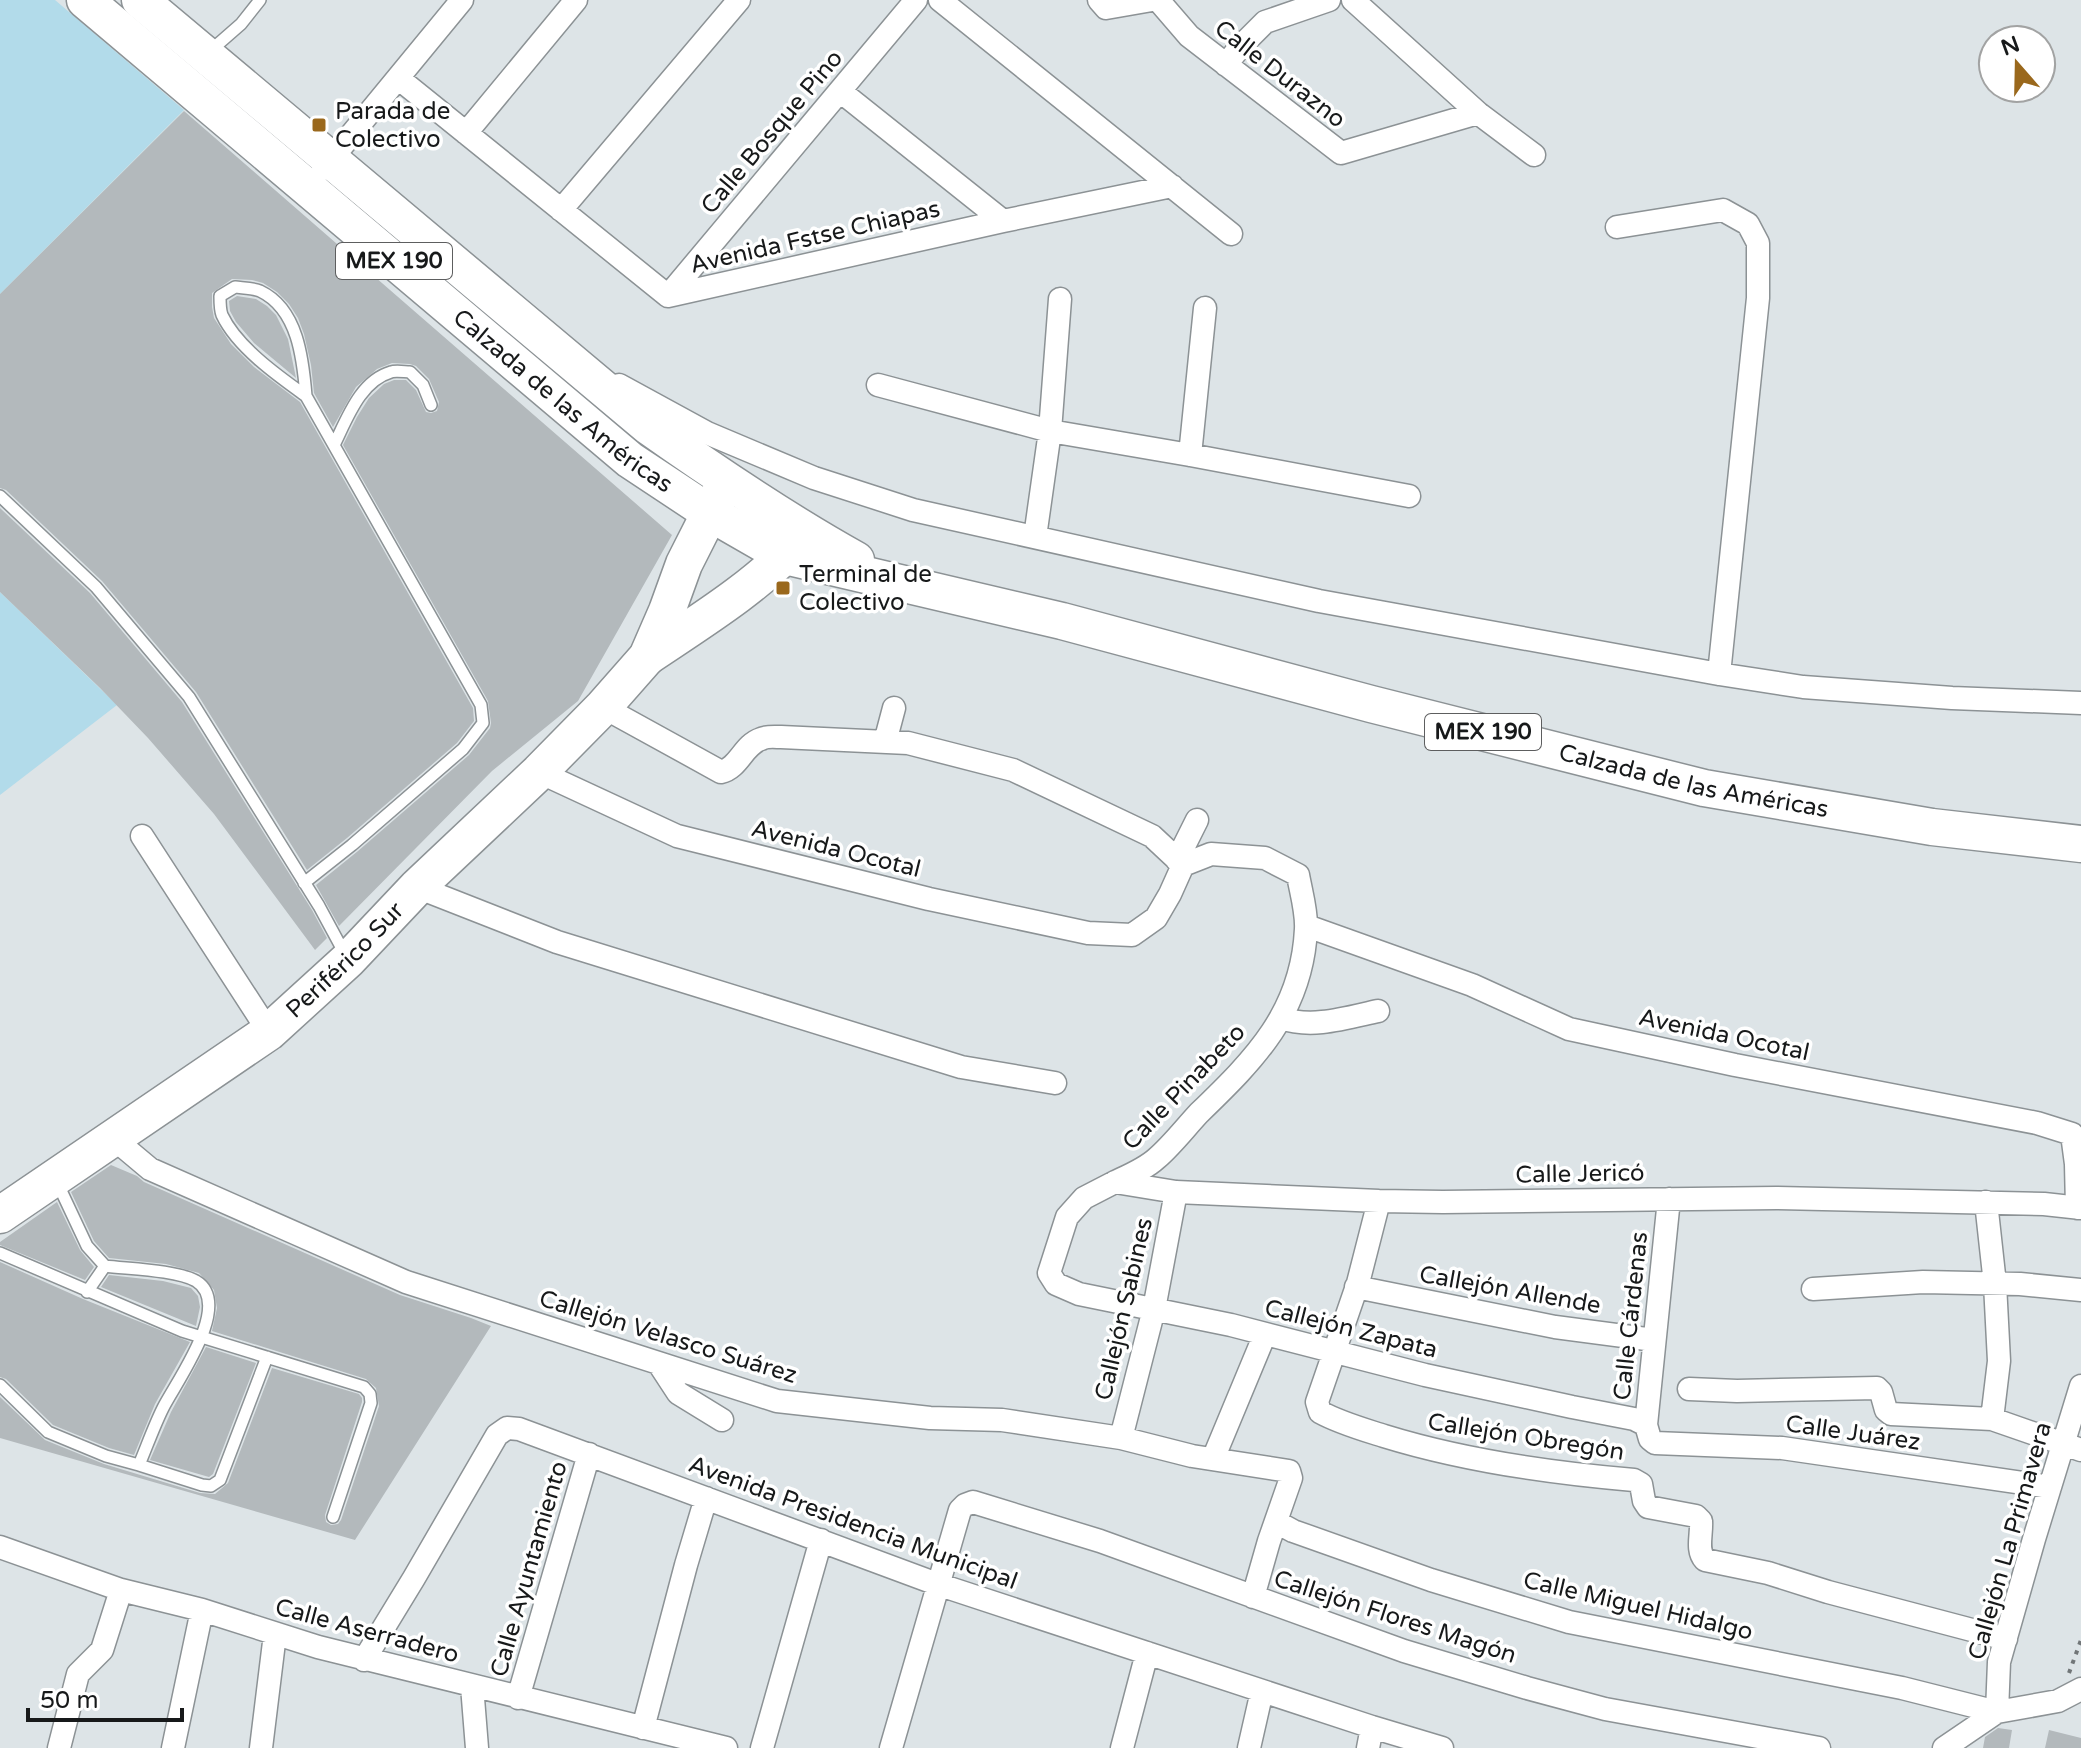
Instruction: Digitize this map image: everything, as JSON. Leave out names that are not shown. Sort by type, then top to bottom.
[{"type":"main road","name":"Calzada de las Américas","points":[[85,0],[630,460],[718,497],[796,545],[893,581],[1062,621],[1371,704],[1704,788],[1932,827],[2081,844]]},
{"type":"main road","name":"Calzada de las Américas","points":[[140,0],[648,426],[718,497]]},
{"type":"main road","name":"Periférico Sur","points":[[647,657],[684,564],[718,497]]},
{"type":"main road","name":"Periférico Sur","points":[[0,1215],[269,1032],[348,960],[417,887],[539,772],[647,657],[715,612],[796,545]]},
{"type":"street","points":[[307,188],[462,0]]},
{"type":"street","points":[[466,133],[576,0]]},
{"type":"street","points":[[561,210],[739,0]]},
{"type":"street","name":"Calle Bosque Pino","points":[[668,296],[916,0]]},
{"type":"street","points":[[940,0],[1231,234]]},
{"type":"street","points":[[1099,0],[1106,8],[1155,0]]},
{"type":"street","name":"Calle Durazno","points":[[1155,0],[1189,36],[1341,153],[1478,113]]},
{"type":"street","points":[[1226,65],[1265,22],[1329,0]]},
{"type":"street","points":[[1353,0],[1478,113],[1534,155]]},
{"type":"street","name":"Avenida Fstse Chiapas","points":[[398,78],[668,296],[1172,186]]},
{"type":"street","points":[[840,91],[1003,221]]},
{"type":"street","points":[[1617,227],[1723,210],[1748,224],[1758,243],[1758,298],[1719,674]]},
{"type":"street","points":[[1035,537],[1050,431],[1060,299]]},
{"type":"street","points":[[1190,455],[1205,308]]},
{"type":"street","points":[[565,356],[707,433],[814,478],[913,510],[1319,601],[1719,674],[1803,687],[1952,698],[2081,703]]},
{"type":"street","points":[[878,385],[1050,431],[1409,496]]},
{"type":"street","points":[[603,707],[721,772],[730,770],[751,745],[762,738],[781,737],[908,743],[1013,770],[1152,836],[1180,862],[1197,820]]},
{"type":"street","points":[[885,742],[894,708]]},
{"type":"street","name":"Avenida Ocotal","points":[[539,772],[677,836],[929,899],[1088,933],[1132,935],[1156,918],[1170,894],[1180,862]]},
{"type":"street","points":[[142,836],[269,1032]]},
{"type":"street","name":"Calle Pinabeto","points":[[1115,1182],[1157,1159],[1243,1070],[1281,1018],[1301,971],[1307,926],[1298,875],[1265,858],[1211,854],[1180,862]]},
{"type":"street","points":[[417,887],[557,942],[961,1067],[1055,1083]]},
{"type":"street","name":"Avenida Ocotal","points":[[1307,926],[1472,985],[1569,1029],[1735,1065],[2037,1123],[2072,1134],[2079,1208]]},
{"type":"street","points":[[1281,1018],[1313,1022],[1378,1011]]},
{"type":"street","name":"Callejón Velasco Suárez","points":[[113,1138],[150,1169],[406,1282],[777,1401],[930,1418],[1002,1420],[1121,1438],[1192,1456],[1285,1470],[1291,1478],[1278,1519]]},
{"type":"street","name":"Calle Jericó","points":[[1115,1182],[1176,1192],[1379,1201],[1776,1198],[1986,1202],[2079,1208]]},
{"type":"street","name":"Callejón Zapata","points":[[1115,1182],[1084,1198],[1067,1217],[1049,1273],[1056,1284],[1079,1294],[1265,1334],[1425,1375],[1634,1419],[1648,1432]]},
{"type":"street","name":"Callejón Sabines","points":[[1121,1438],[1154,1309],[1176,1192]]},
{"type":"street","name":"Calle Cárdenas","points":[[1648,1432],[1669,1199]]},
{"type":"street","points":[[1334,1352],[1356,1287],[1379,1201]]},
{"type":"street","points":[[1986,1202],[1999,1361],[1992,1419]]},
{"type":"street","points":[[1813,1289],[1923,1282],[2081,1290]]},
{"type":"street","name":"Callejón Allende","points":[[1356,1287],[1555,1327],[1654,1340]]},
{"type":"street","points":[[1213,1459],[1265,1334]]},
{"type":"street","name":"Callejón Obregón","points":[[1334,1352],[1317,1402],[1320,1412],[1337,1421],[1407,1443],[1484,1461],[1634,1480],[1641,1484],[1648,1507],[1696,1516],[1701,1521],[1699,1549],[1705,1560],[1768,1573],[2006,1639]]},
{"type":"street","points":[[659,1364],[678,1393],[722,1420]]},
{"type":"street","name":"Callejón La Primavera","points":[[1997,1712],[1999,1662],[2050,1487],[2072,1447],[2081,1386]]},
{"type":"street","points":[[1689,1389],[1877,1388],[1886,1410],[1891,1414],[1992,1419],[2072,1447]]},
{"type":"street","name":"Avenida Presidencia Municipal","points":[[364,1660],[497,1435],[507,1428],[519,1429],[589,1454],[937,1584],[1262,1691],[1370,1738],[1442,1748]]},
{"type":"street","name":"Calle Juárez","points":[[1648,1432],[1655,1443],[1782,1448],[2050,1487]]},
{"type":"street","name":"Calle Ayuntamiento","points":[[518,1698],[589,1454]]},
{"type":"street","points":[[643,1728],[706,1498]]},
{"type":"street","name":"Callejón Flores Magón","points":[[937,1584],[960,1510],[973,1502],[1100,1541],[1404,1651],[1561,1697],[1605,1709],[1789,1745],[1819,1748]]},
{"type":"street","points":[[1253,1597],[1278,1519]]},
{"type":"street","name":"Calle Miguel Hidalgo","points":[[1278,1519],[1293,1531],[1348,1551],[1569,1622],[1902,1688],[1997,1712]]},
{"type":"street","points":[[762,1748],[821,1540]]},
{"type":"street","name":"Calle Aserradero","points":[[0,1547],[121,1590],[202,1610],[364,1660],[726,1748]]},
{"type":"street","points":[[891,1748],[937,1584]]},
{"type":"street","points":[[59,1748],[78,1674],[102,1650],[121,1590]]},
{"type":"street","points":[[173,1748],[202,1610]]},
{"type":"street","points":[[261,1748],[275,1634]]},
{"type":"street","points":[[1122,1748],[1147,1653]]},
{"type":"street","points":[[472,1686],[477,1748]]},
{"type":"street","points":[[1944,1748],[1997,1712],[2058,1701],[2081,1689]]},
{"type":"street","points":[[1249,1748],[1262,1691]]},
{"type":"lane","points":[[206,55],[241,24],[260,0]]},
{"type":"lane","points":[[304,883],[463,749],[483,723],[481,705],[306,396],[279,377],[238,338],[221,313],[220,296],[235,287],[259,290],[283,308],[298,341],[306,396]]},
{"type":"lane","points":[[334,445],[355,402],[373,382],[392,372],[410,372],[423,385],[431,405]]},
{"type":"lane","points":[[0,496],[96,587],[189,697],[348,960]]},
{"type":"lane","points":[[56,1179],[87,1246],[105,1266],[173,1274],[195,1280],[205,1289],[209,1303],[203,1337],[164,1408],[139,1465]]},
{"type":"lane","points":[[0,1253],[182,1331],[364,1387],[370,1394],[371,1403],[333,1517]]},
{"type":"lane","points":[[87,1292],[105,1266]]},
{"type":"lane","points":[[0,1385],[48,1432],[106,1456],[211,1486],[220,1480],[267,1357]]},
{"type":"shaded area","points":[[0,0],[55,0],[184,110],[0,294]]},
{"type":"shaded area","points":[[0,592],[117,705],[0,795]]},
{"type":"building","points":[[184,111],[672,535],[578,701],[492,771],[339,926],[316,885],[469,755],[491,723],[488,701],[343,445],[369,398],[384,384],[394,380],[406,380],[416,390],[426,412],[437,411],[439,402],[429,379],[410,364],[392,363],[377,369],[356,387],[333,427],[314,393],[304,334],[289,304],[277,292],[252,280],[232,279],[212,293],[214,318],[231,344],[254,367],[300,402],[473,708],[474,721],[457,743],[307,870],[196,692],[102,581],[6,490],[0,488],[0,294]]},
{"type":"building","points":[[237,296],[256,299],[276,315],[288,339],[296,378],[254,343],[236,322],[229,301]]},
{"type":"building","points":[[0,508],[90,593],[182,702],[312,910],[327,938],[315,950],[214,814],[148,738],[0,592]]},
{"type":"building","points":[[111,1165],[400,1295],[491,1326],[355,1540],[0,1438],[0,1397],[45,1440],[104,1464],[200,1493],[215,1494],[228,1483],[272,1368],[359,1394],[362,1398],[325,1515],[326,1522],[331,1525],[341,1520],[379,1406],[376,1388],[366,1379],[212,1331],[217,1308],[214,1290],[199,1273],[166,1264],[109,1258],[94,1241],[71,1192]]},
{"type":"building","points":[[57,1202],[80,1250],[94,1267],[85,1280],[0,1245]]},
{"type":"building","points":[[0,1262],[190,1342],[155,1404],[134,1455],[53,1425],[6,1379],[0,1377]]},
{"type":"building","points":[[109,1275],[163,1281],[191,1288],[198,1296],[200,1307],[196,1326],[101,1287]]},
{"type":"building","points":[[206,1347],[256,1363],[213,1474],[209,1477],[150,1460],[171,1412]]},
{"type":"building","points":[[1998,1728],[2012,1730],[2009,1748],[1983,1748],[1985,1737]]},
{"type":"building","points":[[2049,1730],[2081,1738],[2081,1748],[2045,1748]]},
{"type":"place","name":"Parada de Colectivo","points":[[319,125]]},
{"type":"place","name":"Terminal de Colectivo","points":[[783,588]]}]
